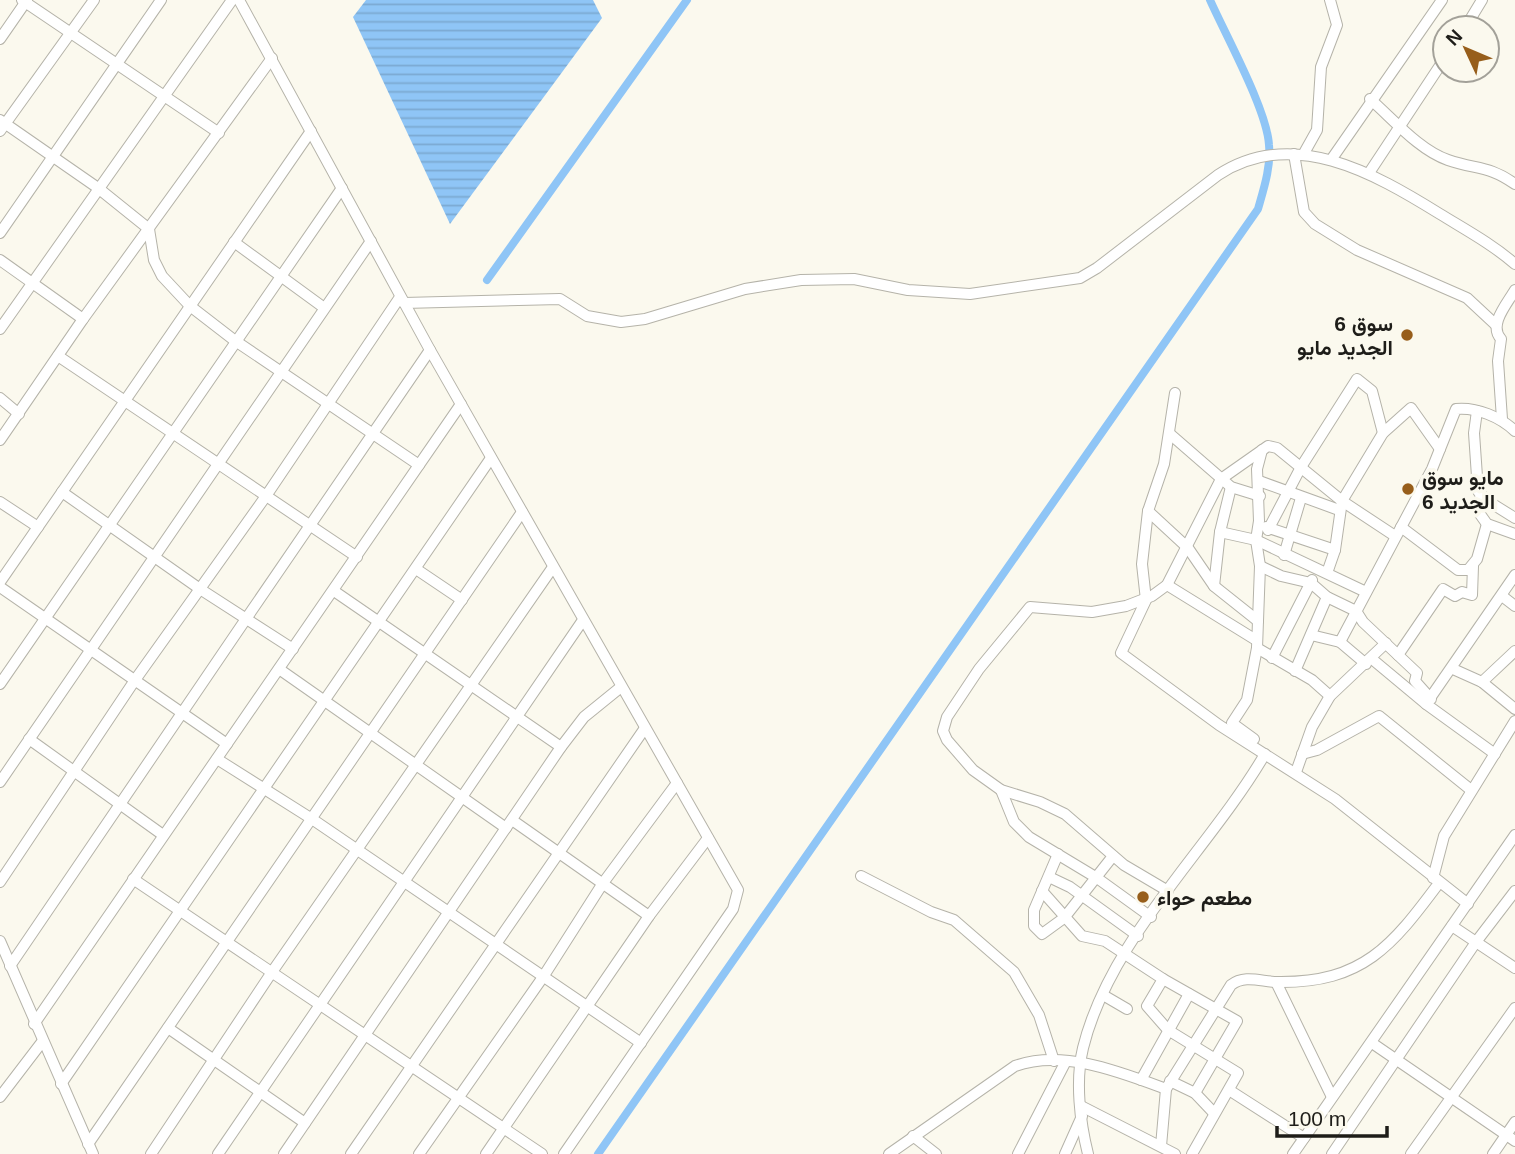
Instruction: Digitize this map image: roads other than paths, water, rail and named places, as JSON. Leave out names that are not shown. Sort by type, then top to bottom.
[{"type":"street","points":[[94,0],[2,125],[99,188],[149,229],[154,260],[162,276],[190,306],[234,340],[419,465]]},
{"type":"street","points":[[0,233],[161,0]]},
{"type":"street","points":[[0,329],[163,94],[232,0]]},
{"type":"street","points":[[239,0],[430,350],[733,878],[739,898],[564,1154]]},
{"type":"street","points":[[1331,0],[1337,25],[1321,67],[1317,130],[1299,155],[1304,212],[1315,224],[1357,250],[1467,298],[1496,325]]},
{"type":"street","points":[[1331,160],[1370,99],[1442,0]]},
{"type":"street","points":[[0,39],[25,1],[219,133]]},
{"type":"street","points":[[0,440],[83,319],[272,58]]},
{"type":"street","points":[[1369,173],[1431,79]]},
{"type":"street","points":[[1370,99],[1428,149],[1448,160],[1488,168],[1515,184]]},
{"type":"street","points":[[228,744],[89,650],[0,584],[311,131]]},
{"type":"street","points":[[402,300],[560,299],[587,316],[621,322],[645,319],[745,289],[802,280],[855,279],[908,290],[960,294],[1047,285],[1080,278],[1125,248],[1218,174],[1235,163],[1260,155],[1299,155],[1331,160],[1369,173],[1496,247],[1515,264]]},
{"type":"street","points":[[0,684],[234,340],[342,188]]},
{"type":"street","points":[[0,782],[89,650],[157,557],[370,241]]},
{"type":"street","points":[[234,242],[323,307]]},
{"type":"street","points":[[0,260],[83,319]]},
{"type":"street","points":[[1502,419],[1498,361],[1501,339],[1497,335],[1496,325],[1515,290]]},
{"type":"street","points":[[0,882],[135,680],[402,300]]},
{"type":"street","points":[[10,966],[180,711],[247,620],[430,350]]},
{"type":"street","points":[[58,356],[173,430],[357,557]]},
{"type":"street","points":[[1268,530],[1301,467],[1357,379],[1372,391],[1382,433]]},
{"type":"street","points":[[1175,393],[1164,464],[1147,511],[1142,564],[1146,600],[1121,653],[1124,658],[1346,807],[1468,904]]},
{"type":"street","points":[[0,398],[19,414]]},
{"type":"street","points":[[34,1024],[461,404]]},
{"type":"street","points":[[1327,573],[1335,551],[1341,506],[1382,433],[1411,408],[1440,449]]},
{"type":"street","points":[[1340,642],[1440,449],[1456,409],[1477,411],[1502,419],[1515,431]]},
{"type":"street","points":[[1477,411],[1475,459],[1478,491],[1515,518]]},
{"type":"street","points":[[1170,434],[1231,487],[1260,496]]},
{"type":"street","points":[[1168,891],[1113,856],[1065,814],[1040,802],[1001,790],[962,760],[943,731],[947,717],[979,669],[1030,607],[1092,612],[1146,600],[1167,585],[1221,479],[1268,446],[1277,448],[1301,467],[1341,506]]},
{"type":"street","points":[[1262,450],[1258,460],[1260,496],[1256,540],[1260,566],[1256,644],[1247,700],[1232,723],[1258,741],[1265,754]]},
{"type":"street","points":[[61,1084],[491,458]]},
{"type":"street","points":[[1259,481],[1301,498],[1341,506],[1398,532],[1458,570],[1468,570],[1473,566]]},
{"type":"street","points":[[1214,586],[1220,532],[1231,487]]},
{"type":"street","points":[[62,492],[293,649]]},
{"type":"street","points":[[1482,495],[1475,507],[1487,524],[1515,534]]},
{"type":"street","points":[[1284,555],[1301,498]]},
{"type":"street","points":[[0,502],[38,527]]},
{"type":"street","points":[[1147,511],[1188,548],[1214,586],[1258,621]]},
{"type":"street","points":[[90,1149],[227,941],[522,512]]},
{"type":"street","points":[[1259,521],[1268,530],[1291,534],[1335,551]]},
{"type":"street","points":[[1398,655],[1443,589],[1455,596],[1462,592],[1472,596],[1473,566],[1487,524]]},
{"type":"street","points":[[1220,532],[1256,540],[1366,592]]},
{"type":"street","points":[[1260,566],[1281,576],[1311,583],[1327,597],[1356,611],[1363,622],[1417,673],[1415,681],[1428,702]]},
{"type":"street","points":[[150,1154],[272,971],[417,767],[470,685],[553,567]]},
{"type":"street","points":[[416,569],[462,600]]},
{"type":"street","points":[[1272,658],[1311,583],[1315,569]]},
{"type":"street","points":[[1428,702],[1515,575]]},
{"type":"street","points":[[1167,585],[1331,696]]},
{"type":"street","points":[[334,591],[561,747]]},
{"type":"street","points":[[1502,596],[1515,606]]},
{"type":"street","points":[[1295,671],[1327,597]]},
{"type":"street","points":[[218,1154],[583,620]]},
{"type":"street","points":[[1311,635],[1340,642],[1428,702],[1495,754]]},
{"type":"street","points":[[1296,772],[1312,727],[1331,696],[1385,643]]},
{"type":"street","points":[[1482,682],[1515,651]]},
{"type":"street","points":[[279,669],[417,767],[558,854],[649,916]]},
{"type":"street","points":[[1453,669],[1482,682],[1515,709]]},
{"type":"street","points":[[290,1152],[305,1123],[561,747],[584,717],[621,687]]},
{"type":"street","points":[[1302,754],[1317,750],[1379,716],[1471,790]]},
{"type":"street","points":[[1161,1146],[1168,1085],[1237,980],[1317,980],[1356,968],[1395,940],[1436,880],[1444,836],[1515,722]]},
{"type":"street","points":[[351,1154],[645,728]]},
{"type":"street","points":[[29,739],[163,835]]},
{"type":"street","points":[[1088,1154],[1081,1111],[1080,1063],[1103,995],[1125,954],[1168,891],[1245,789],[1265,754]]},
{"type":"street","points":[[217,759],[312,819],[403,884],[641,1043]]},
{"type":"street","points":[[419,1154],[543,977],[603,883],[677,783]]},
{"type":"street","points":[[1001,790],[1019,828],[1040,845],[1097,878],[1151,917]]},
{"type":"street","points":[[1293,1154],[1515,835]]},
{"type":"street","points":[[486,1154],[649,916],[708,838]]},
{"type":"street","points":[[1058,854],[1033,915],[1036,930],[1045,933],[1063,918],[1113,856]]},
{"type":"street","points":[[861,876],[931,912],[954,920],[1014,972],[1035,1008],[1060,1061],[1018,1154]]},
{"type":"street","points":[[1049,877],[1138,936]]},
{"type":"street","points":[[133,879],[542,1154]]},
{"type":"street","points":[[1042,891],[1054,901],[1063,918],[1082,936],[1101,939],[1238,1024],[1195,1093]]},
{"type":"street","points":[[1332,1154],[1476,942],[1515,891]]},
{"type":"street","points":[[1452,926],[1515,968]]},
{"type":"street","points":[[0,941],[90,1149]]},
{"type":"street","points":[[1163,979],[1147,1006],[1168,1030],[1238,1072],[1213,1112],[1192,1154]]},
{"type":"street","points":[[1276,982],[1332,1097]]},
{"type":"street","points":[[1141,1080],[1189,994]]},
{"type":"street","points":[[1103,995],[1127,1009]]},
{"type":"street","points":[[1412,1154],[1515,1009]]},
{"type":"street","points":[[169,1028],[305,1123]]},
{"type":"street","points":[[0,1097],[42,1042]]},
{"type":"street","points":[[1372,1043],[1511,1138]]},
{"type":"street","points":[[889,1154],[1014,1066],[1060,1061],[1080,1063],[1195,1093],[1213,1112]]},
{"type":"street","points":[[1229,1090],[1304,1138]]},
{"type":"street","points":[[1081,1111],[1175,1154]]},
{"type":"street","points":[[1065,1154],[1081,1111]]},
{"type":"street","points":[[1493,1154],[1511,1138],[1515,1122]]},
{"type":"street","points":[[913,1136],[936,1154]]},
{"type":"water","points":[[366,0],[593,0],[602,18],[450,224],[353,17]]},
{"type":"waterway","points":[[487,280],[687,0]]},
{"type":"waterway","points":[[598,1154],[1258,209],[1269,161],[1267,130],[1254,93],[1210,0]]},
{"type":"place","name":"سوق 6 الجديد مايو","points":[[1407,335]]},
{"type":"place","name":"مايو سوق 6 الجديد","points":[[1408,489]]},
{"type":"place","name":"مطعم حواء","points":[[1143,897]]}]
